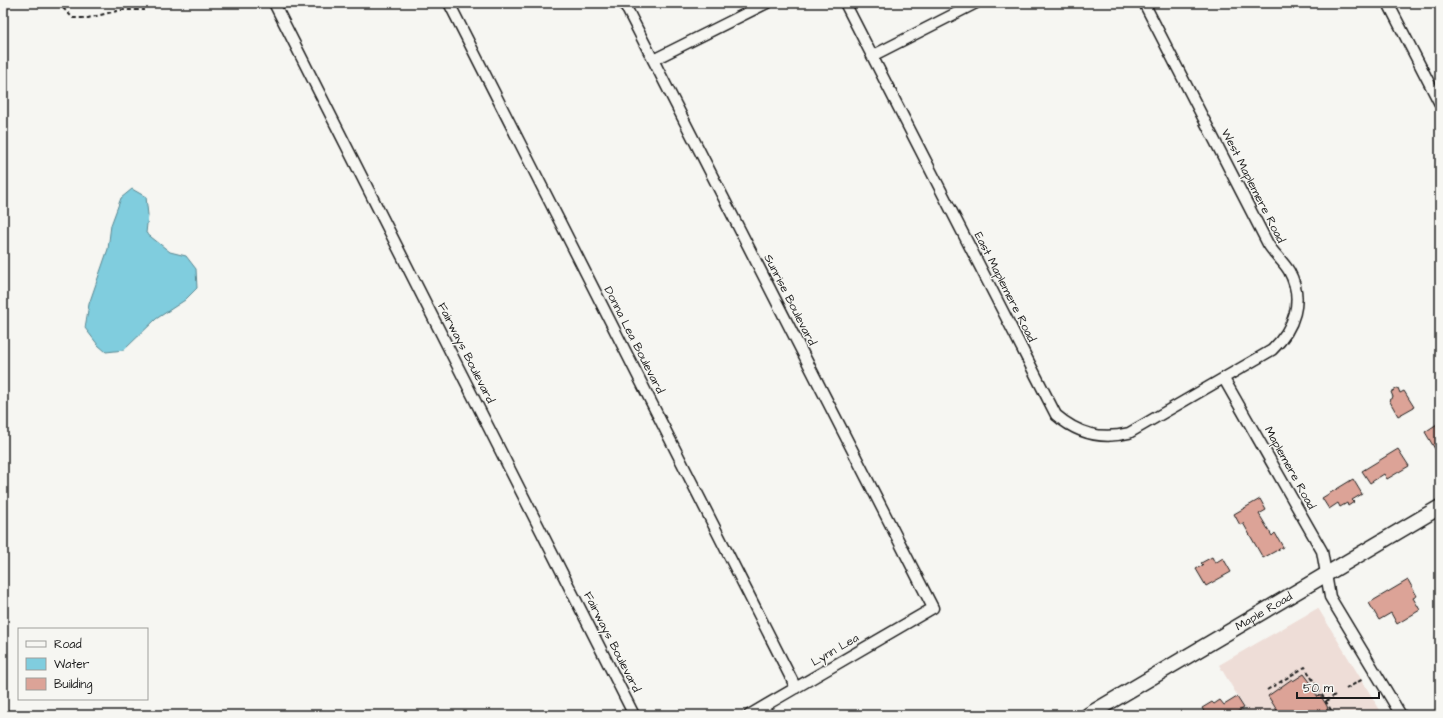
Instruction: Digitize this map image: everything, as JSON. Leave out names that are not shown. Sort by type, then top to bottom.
[{"type":"main road","name":"Maple Road","points":[[1088,715],[1326,573],[1439,509]]},
{"type":"street","name":"Fairways Boulevard","points":[[274,3],[634,715]]},
{"type":"street","name":"Donna Lea Boulevard","points":[[449,3],[796,688]]},
{"type":"street","name":"Sunrise Boulevard","points":[[624,3],[933,608]]},
{"type":"street","points":[[653,60],[748,7],[767,3]]},
{"type":"street","name":"East Maplemere Road","points":[[845,3],[1056,415],[1076,430],[1090,435],[1105,437],[1123,435],[1224,379]]},
{"type":"street","points":[[872,56],[976,3]]},
{"type":"street","name":"West Maplemere Road","points":[[1144,3],[1268,244],[1289,271],[1294,282],[1297,297],[1296,309],[1289,331],[1272,350],[1224,379]]},
{"type":"street","points":[[1388,3],[1440,104]]},
{"type":"street","name":"Maplemere Road","points":[[1224,379],[1322,551],[1330,597],[1401,715]]},
{"type":"street","name":"Lynn Lea","points":[[750,715],[766,711],[796,688],[933,608]]},
{"type":"path","points":[[58,3],[73,18],[88,18],[121,10],[145,10]]},
{"type":"path","points":[[1267,690],[1305,667],[1334,715]]},
{"type":"path","points":[[1346,689],[1363,679]]},
{"type":"path","points":[[1274,686],[1277,690]]},
{"type":"path","points":[[1325,701],[1335,696]]},
{"type":"shaded area","points":[[1318,608],[1383,715],[1249,715],[1219,665]]},
{"type":"water","points":[[132,189],[146,197],[148,215],[146,233],[170,252],[186,256],[196,269],[197,288],[185,300],[156,319],[124,350],[106,352],[98,345],[85,328],[89,304],[108,249],[111,225],[121,198]]},
{"type":"building","points":[[1398,388],[1400,393],[1404,391],[1414,407],[1398,416],[1389,400],[1393,397],[1391,392]]},
{"type":"building","points":[[1440,422],[1440,447],[1435,449],[1425,432]]},
{"type":"building","points":[[1398,449],[1409,466],[1387,479],[1384,474],[1370,483],[1362,471]]},
{"type":"building","points":[[1353,479],[1362,494],[1352,500],[1354,502],[1348,506],[1347,503],[1340,507],[1338,503],[1329,509],[1322,498]]},
{"type":"building","points":[[1260,499],[1266,510],[1259,514],[1272,536],[1275,533],[1283,547],[1263,558],[1243,523],[1240,525],[1234,514]]},
{"type":"building","points":[[1212,557],[1215,563],[1223,558],[1231,572],[1206,586],[1196,569],[1203,565],[1201,563]]},
{"type":"building","points":[[1408,580],[1417,596],[1413,598],[1420,610],[1397,624],[1391,613],[1379,620],[1369,603]]},
{"type":"building","points":[[1304,674],[1316,690],[1314,691],[1318,697],[1320,695],[1327,706],[1329,715],[1280,715],[1268,696],[1292,679],[1293,681]]},
{"type":"building","points":[[1237,697],[1244,708],[1232,715],[1206,715],[1202,708],[1212,702],[1214,704],[1220,700],[1224,705]]}]
